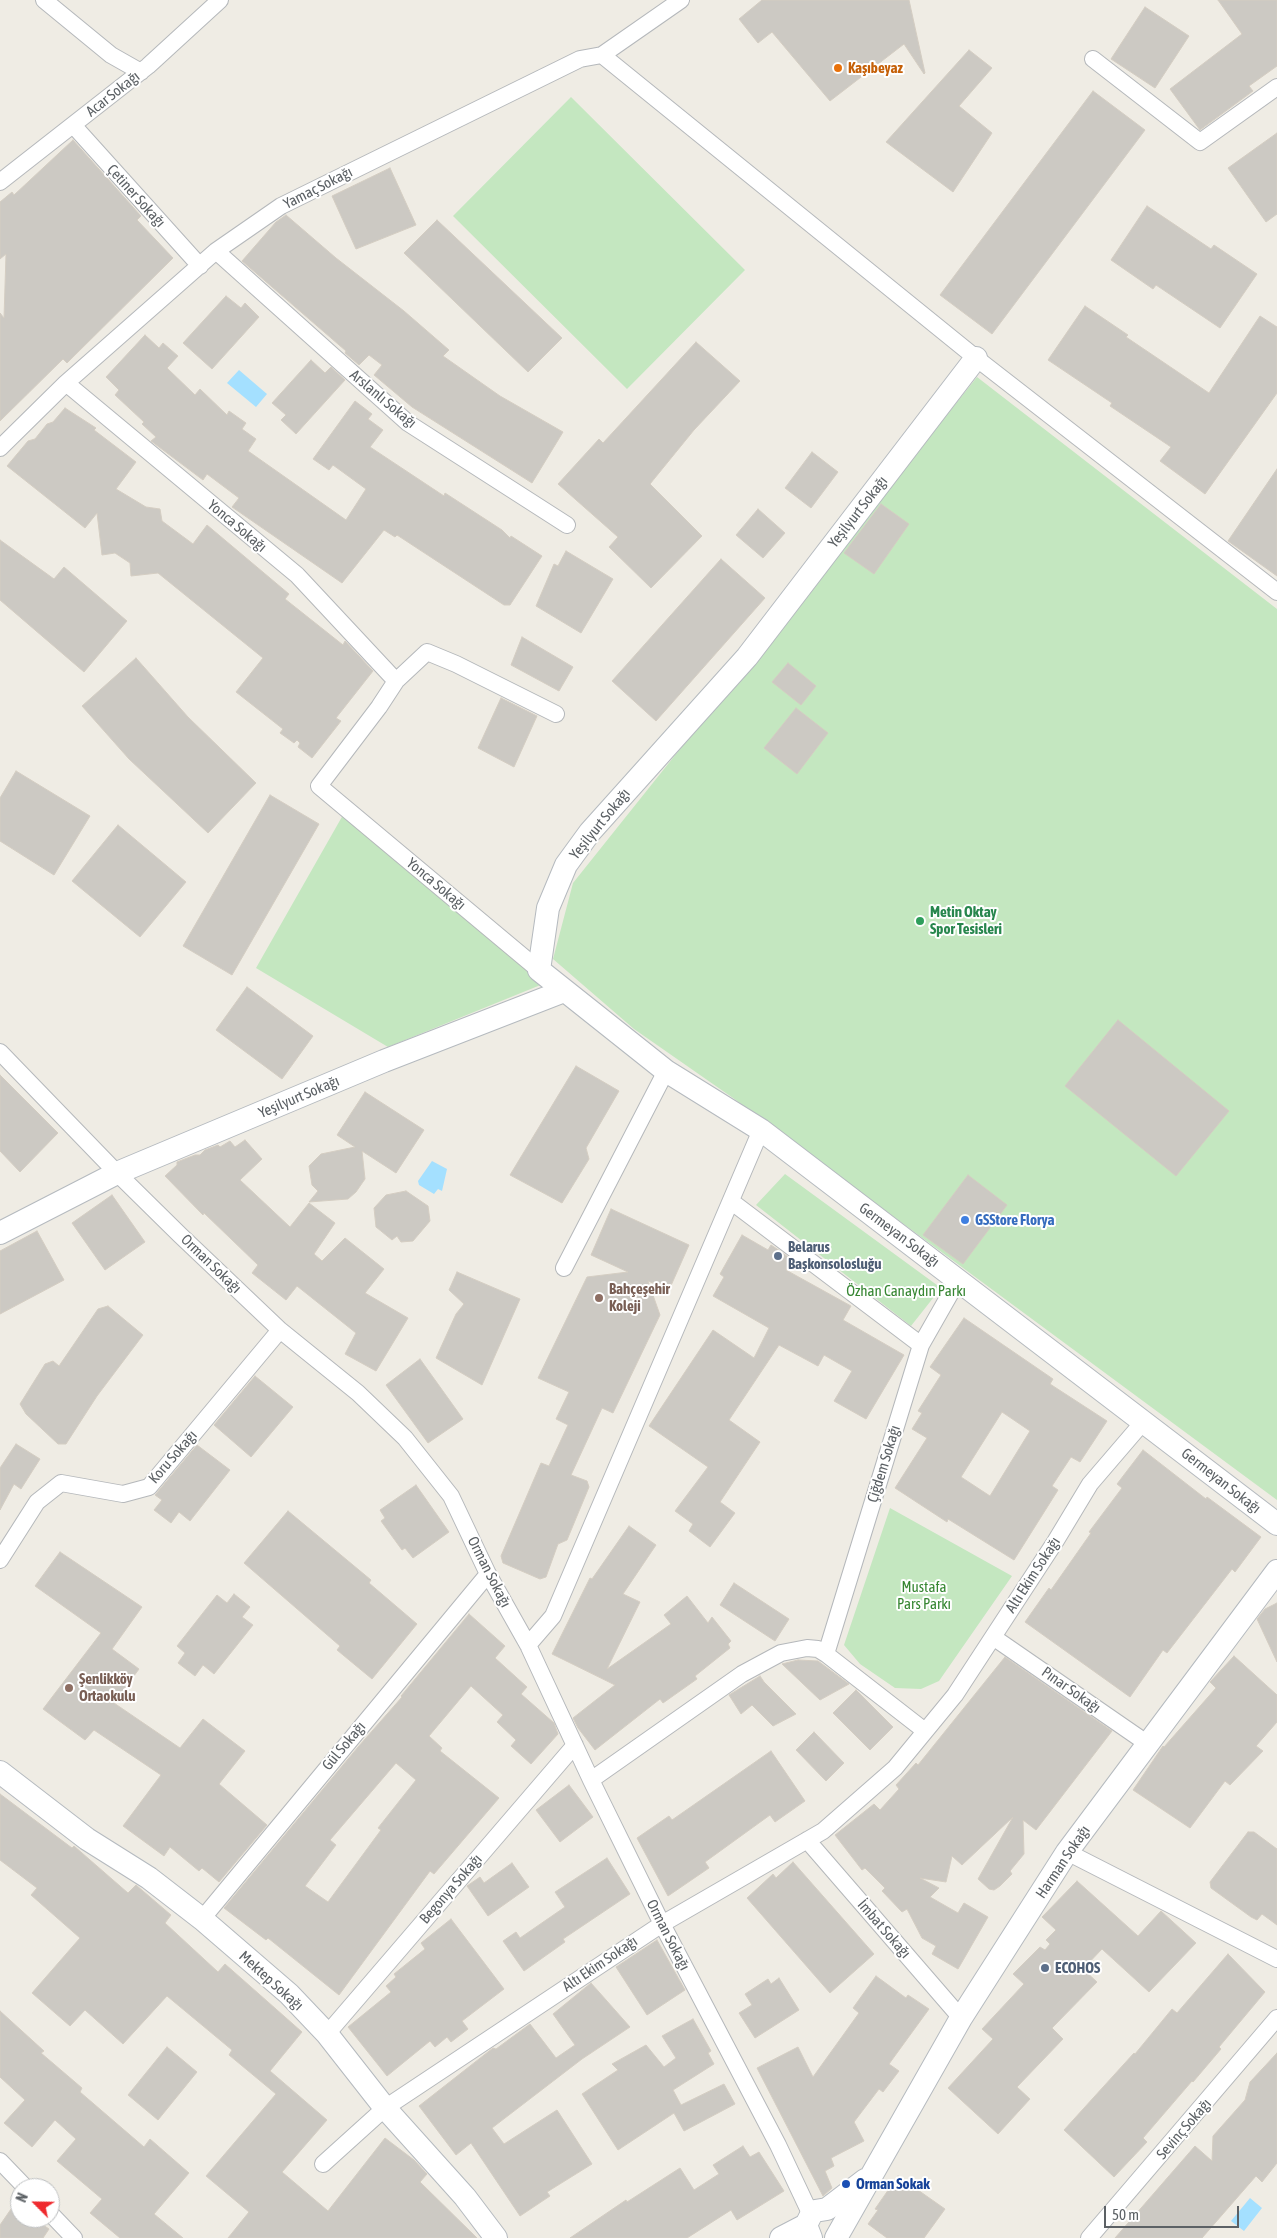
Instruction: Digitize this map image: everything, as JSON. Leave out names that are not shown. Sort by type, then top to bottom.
[{"type":"main road","name":"Yeşilyurt Sokağı","points":[[539,970],[548,908],[566,865],[590,832],[746,657],[976,358]]},
{"type":"main road","points":[[539,970],[564,991]]},
{"type":"main road","name":"Yeşilyurt Sokağı","points":[[0,1233],[117,1173],[384,1061],[564,991]]},
{"type":"main road","name":"Germeyan Sokağı","points":[[564,991],[666,1070],[762,1130],[1277,1524]]},
{"type":"main road","name":"Harman Sokağı","points":[[841,2236],[875,2171],[961,2018],[1067,1852],[1277,1571]]},
{"type":"main road","name":"Mektep Sokağı","points":[[0,1772],[87,1839],[149,1878],[202,1919],[289,1994],[327,2034],[386,2108],[464,2197],[496,2238]]},
{"type":"main road","points":[[813,2222],[850,2194],[875,2171]]},
{"type":"main road","points":[[781,2238],[832,2212],[840,2220],[841,2236]]},
{"type":"street","points":[[44,0],[111,55],[141,72]]},
{"type":"street","name":"Acar Sokağı","points":[[0,182],[141,72],[220,0]]},
{"type":"street","name":"Yamaç Sokağı","points":[[2,440],[216,251],[281,206],[577,60],[602,56],[682,0]]},
{"type":"street","points":[[602,56],[976,358],[1277,592]]},
{"type":"street","points":[[1093,59],[1200,142],[1277,87]]},
{"type":"street","name":"Çetiner Sokağı","points":[[73,126],[200,266]]},
{"type":"street","name":"Arslanlı Sokağı","points":[[216,251],[408,423],[567,525]]},
{"type":"street","name":"Yonca Sokağı","points":[[66,384],[296,575],[396,681]]},
{"type":"street","name":"Yonca Sokağı","points":[[539,970],[319,786],[379,707],[396,681],[427,652],[456,664],[556,714]]},
{"type":"street","name":"Orman Sokağı","points":[[0,1052],[117,1173],[280,1330],[358,1393],[405,1438],[451,1496],[488,1574],[528,1644],[591,1780],[662,1924],[778,2145],[813,2222]]},
{"type":"street","points":[[564,1268],[666,1070]]},
{"type":"street","points":[[528,1644],[553,1616],[762,1130]]},
{"type":"street","points":[[732,1202],[921,1345]]},
{"type":"street","name":"Çiğdem Sokağı","points":[[826,1654],[921,1345],[958,1280]]},
{"type":"street","name":"Koru Sokağı","points":[[0,1560],[37,1502],[61,1484],[123,1494],[150,1487],[280,1330]]},
{"type":"street","name":"Altı Ekim Sokağı","points":[[323,2164],[386,2108],[662,1924],[823,1831],[895,1768],[955,1695],[1090,1484],[1144,1421]]},
{"type":"street","name":"Gül Sokağı","points":[[202,1919],[488,1574]]},
{"type":"street","name":"Pınar Sokağı","points":[[993,1637],[1148,1744]]},
{"type":"street","points":[[591,1780],[742,1674],[781,1653],[807,1648],[818,1649],[826,1654],[924,1731]]},
{"type":"street","name":"Begonya Sokağı","points":[[327,2034],[575,1745]]},
{"type":"street","name":"İmbat Sokağı","points":[[807,1840],[961,2018]]},
{"type":"street","points":[[1067,1852],[1277,1959]]},
{"type":"street","name":"Sevinç Sokağı","points":[[1089,2238],[1277,2018]]},
{"type":"street","points":[[0,2161],[16,2178]]},
{"type":"street","points":[[60,2223],[74,2238]]},
{"type":"green space","points":[[571,97],[745,270],[627,389],[453,216]]},
{"type":"green space","name":"Metin Oktay Spor Tesisleri","points":[[977,377],[1277,609],[1277,1500],[733,1098],[634,1029],[553,959],[573,883]]},
{"type":"green space","points":[[343,815],[543,984],[388,1047],[256,968]]},
{"type":"green space","name":"Özhan Canaydın Parkı","points":[[785,1174],[941,1288],[911,1326],[756,1205]]},
{"type":"green space","name":"Mustafa Pars Parkı","points":[[890,1508],[1012,1576],[939,1681],[921,1689],[895,1688],[860,1664],[844,1645]]},
{"type":"water","points":[[239,370],[267,394],[256,407],[227,383]]},
{"type":"water","points":[[432,1161],[447,1169],[442,1191],[438,1189],[434,1194],[419,1185],[418,1181]]},
{"type":"water","points":[[1250,2198],[1262,2208],[1244,2231],[1231,2221]]},
{"type":"building","name":"Kaşıbeyaz","points":[[762,0],[909,0],[925,73],[904,44],[830,101],[772,32],[758,43],[739,19]]},
{"type":"building","points":[[1218,0],[1277,0],[1277,66],[1249,86],[1253,91],[1200,130],[1170,89],[1242,34]]},
{"type":"building","points":[[1145,7],[1189,36],[1155,88],[1111,59]]},
{"type":"building","points":[[969,50],[992,68],[959,106],[992,133],[953,192],[886,142]]},
{"type":"building","points":[[1093,91],[1145,130],[992,334],[940,295]]},
{"type":"building","points":[[1277,133],[1277,214],[1266,222],[1228,168]]},
{"type":"building","points":[[73,140],[141,216],[137,220],[173,258],[67,363],[63,359],[0,421],[0,313],[4,318],[6,254],[0,259],[0,202],[12,192],[14,195]]},
{"type":"building","points":[[390,168],[416,225],[356,249],[332,196]]},
{"type":"building","points":[[1147,206],[1211,249],[1214,245],[1257,274],[1220,328],[1156,285],[1153,289],[1111,260]]},
{"type":"building","points":[[286,215],[449,350],[443,356],[500,396],[563,432],[532,483],[412,407],[374,375],[382,365],[369,355],[359,365],[345,353],[346,351],[242,261],[276,222]]},
{"type":"building","points":[[437,220],[562,338],[528,372],[404,253]]},
{"type":"building","points":[[226,296],[241,308],[245,303],[259,317],[212,369],[183,343]]},
{"type":"building","points":[[1085,306],[1128,335],[1126,337],[1209,393],[1260,316],[1277,327],[1277,393],[1205,494],[1160,461],[1171,447],[1110,406],[1112,403],[1048,360]]},
{"type":"building","points":[[145,335],[159,348],[163,343],[178,356],[167,368],[195,395],[200,389],[227,415],[229,411],[246,423],[242,429],[256,439],[248,451],[346,520],[366,489],[333,465],[329,470],[313,459],[355,401],[372,414],[368,419],[383,430],[370,447],[444,496],[445,493],[502,530],[510,538],[511,536],[542,556],[510,605],[504,605],[397,535],[395,537],[384,530],[342,583],[232,507],[239,498],[207,474],[203,480],[151,441],[156,437],[142,424],[144,422],[115,395],[119,390],[106,377]]},
{"type":"building","points":[[696,342],[740,381],[694,430],[650,484],[702,536],[651,588],[609,547],[618,537],[558,484],[599,439],[603,443]]},
{"type":"building","points":[[311,360],[325,373],[331,367],[345,380],[296,434],[281,420],[286,415],[272,403]]},
{"type":"building","points":[[65,408],[96,428],[94,430],[136,462],[116,489],[146,507],[160,509],[162,521],[193,544],[207,525],[289,594],[285,599],[343,645],[345,641],[373,671],[336,718],[341,721],[312,758],[298,747],[300,743],[297,740],[294,743],[280,733],[283,729],[236,692],[263,658],[158,573],[131,576],[130,563],[115,553],[102,555],[97,513],[85,528],[7,466],[28,441],[35,439],[47,424],[53,422]]},
{"type":"building","points":[[812,452],[838,472],[811,508],[785,488]]},
{"type":"building","points":[[1277,469],[1277,576],[1228,541]]},
{"type":"building","points":[[881,504],[909,524],[874,574],[844,553]]},
{"type":"building","points":[[758,509],[785,533],[763,558],[736,535]]},
{"type":"building","points":[[0,540],[54,579],[64,567],[127,621],[84,672],[0,600]]},
{"type":"building","points":[[566,551],[613,579],[581,633],[536,606],[554,564],[558,566]]},
{"type":"building","points":[[721,559],[765,598],[656,721],[612,681]]},
{"type":"building","points":[[522,637],[573,667],[559,691],[511,665]]},
{"type":"building","points":[[136,658],[188,717],[256,783],[208,833],[129,759],[82,706]]},
{"type":"building","points":[[788,663],[816,686],[801,705],[772,682]]},
{"type":"building","points":[[501,698],[537,716],[514,767],[478,748]]},
{"type":"building","points":[[796,708],[828,733],[797,774],[764,748]]},
{"type":"building","points":[[16,771],[90,816],[54,875],[0,841],[0,798]]},
{"type":"building","points":[[270,795],[319,824],[232,975],[183,946]]},
{"type":"building","points":[[118,825],[186,882],[140,937],[72,881]]},
{"type":"building","points":[[247,987],[313,1036],[282,1079],[216,1030]]},
{"type":"building","points":[[1118,1020],[1229,1111],[1176,1176],[1065,1086]]},
{"type":"building","points":[[576,1066],[619,1091],[586,1148],[589,1159],[562,1203],[510,1175]]},
{"type":"building","points":[[0,1075],[58,1133],[20,1172],[0,1151]]},
{"type":"building","points":[[365,1092],[424,1130],[396,1173],[362,1151],[365,1179],[356,1192],[348,1199],[309,1202],[318,1191],[312,1185],[309,1166],[321,1154],[355,1147],[337,1135]]},
{"type":"building","points":[[245,1140],[262,1159],[240,1180],[290,1227],[309,1203],[335,1223],[314,1254],[322,1261],[345,1238],[384,1269],[365,1293],[408,1318],[376,1371],[345,1354],[356,1333],[297,1286],[286,1300],[252,1273],[258,1265],[204,1213],[203,1215],[165,1176],[177,1165],[177,1162],[200,1155],[205,1150],[218,1145],[220,1147],[230,1141],[235,1147]]},
{"type":"building","name":"GSStore Florya","points":[[968,1175],[1007,1205],[963,1264],[923,1235]]},
{"type":"building","points":[[406,1191],[428,1206],[430,1221],[413,1241],[401,1242],[397,1236],[392,1240],[376,1227],[374,1208],[386,1195]]},
{"type":"building","points":[[112,1195],[145,1242],[105,1270],[72,1223]]},
{"type":"building","points":[[611,1209],[689,1245],[669,1290],[648,1281],[660,1315],[613,1413],[602,1408],[571,1475],[587,1481],[589,1487],[567,1540],[558,1544],[546,1577],[540,1579],[503,1563],[501,1556],[541,1463],[549,1466],[568,1425],[556,1419],[569,1392],[538,1378],[587,1277],[628,1272],[591,1255]]},
{"type":"building","points":[[37,1231],[64,1280],[0,1314],[0,1251]]},
{"type":"building","points":[[742,1235],[768,1250],[771,1245],[780,1251],[792,1260],[786,1270],[851,1306],[843,1320],[904,1355],[866,1419],[834,1401],[852,1371],[824,1355],[818,1366],[779,1345],[729,1420],[760,1442],[720,1502],[735,1513],[710,1547],[689,1531],[693,1524],[675,1511],[708,1467],[649,1426],[713,1330],[754,1358],[769,1328],[713,1296],[724,1277],[720,1274]]},
{"type":"building","points":[[457,1272],[520,1299],[482,1385],[436,1358],[456,1314],[464,1304],[449,1290]]},
{"type":"building","points":[[108,1306],[143,1335],[97,1396],[66,1444],[58,1444],[26,1414],[20,1404],[45,1364],[53,1361],[59,1366],[98,1309]]},
{"type":"building","points":[[964,1318],[1053,1379],[1050,1384],[1107,1421],[1080,1462],[1071,1457],[1052,1486],[1058,1490],[1014,1560],[948,1519],[947,1522],[895,1488],[927,1438],[912,1429],[922,1413],[918,1411],[941,1375],[930,1367]],"holes":[[[1002,1412],[1030,1431],[990,1496],[961,1477]]]},
{"type":"building","points":[[420,1359],[463,1419],[428,1443],[386,1385]]},
{"type":"building","points":[[255,1376],[293,1407],[251,1457],[214,1425]]},
{"type":"building","points":[[16,1444],[40,1459],[21,1489],[14,1484],[0,1510],[0,1468]]},
{"type":"building","points":[[197,1445],[230,1470],[190,1521],[179,1512],[171,1523],[154,1510],[162,1500],[155,1495]]},
{"type":"building","points":[[1143,1450],[1206,1499],[1207,1497],[1261,1537],[1235,1572],[1232,1569],[1167,1653],[1163,1650],[1130,1697],[1025,1622],[1049,1588],[1051,1590],[1091,1533],[1089,1532],[1122,1488],[1117,1484]]},
{"type":"building","points":[[416,1485],[449,1532],[413,1558],[405,1548],[402,1550],[381,1521],[385,1518],[380,1510]]},
{"type":"building","points":[[288,1511],[371,1580],[369,1583],[417,1624],[372,1679],[337,1650],[340,1646],[244,1563]]},
{"type":"building","points":[[629,1526],[656,1545],[623,1594],[640,1602],[607,1669],[671,1624],[664,1615],[687,1596],[708,1623],[712,1617],[731,1641],[728,1644],[730,1648],[695,1676],[697,1679],[663,1703],[660,1699],[595,1750],[578,1728],[573,1718],[615,1685],[552,1654],[590,1578],[592,1579]]},
{"type":"building","points":[[60,1552],[142,1607],[112,1649],[139,1669],[114,1703],[180,1748],[203,1719],[245,1751],[219,1784],[267,1825],[219,1882],[202,1868],[199,1871],[170,1847],[164,1856],[123,1826],[161,1775],[94,1730],[85,1740],[43,1709],[101,1633],[35,1586]]},
{"type":"building","points":[[734,1583],[789,1619],[775,1641],[720,1605]]},
{"type":"building","points":[[234,1594],[250,1607],[242,1617],[253,1625],[214,1674],[203,1665],[195,1676],[178,1663],[185,1653],[177,1646],[217,1595],[227,1603]]},
{"type":"building","points":[[1277,1603],[1277,1662],[1257,1619],[1265,1609]]},
{"type":"building","points":[[469,1614],[505,1646],[495,1658],[527,1687],[521,1694],[554,1723],[558,1734],[531,1764],[511,1746],[516,1740],[497,1722],[503,1715],[471,1686],[429,1736],[442,1748],[440,1751],[499,1798],[434,1874],[430,1871],[339,1995],[268,1938],[266,1940],[224,1908]],"holes":[[[396,1763],[416,1780],[378,1828],[381,1830],[328,1902],[305,1886],[336,1845],[330,1840]]]},
{"type":"building","points":[[1234,1656],[1277,1695],[1277,1722],[1256,1746],[1263,1751],[1230,1785],[1225,1781],[1190,1828],[1133,1790],[1163,1746],[1216,1688],[1210,1682]]},
{"type":"building","points":[[1005,1657],[1112,1731],[1036,1830],[1023,1820],[1024,1854],[1010,1871],[1012,1874],[1000,1886],[994,1890],[989,1889],[978,1879],[1013,1817],[962,1865],[952,1856],[946,1882],[920,1878],[939,1888],[930,1897],[958,1913],[964,1903],[988,1917],[958,1969],[932,1954],[936,1946],[922,1938],[907,1909],[902,1912],[882,1891],[885,1888],[865,1868],[862,1870],[835,1835],[874,1804],[880,1810],[899,1789],[896,1785],[916,1763],[918,1765]]},
{"type":"building","points":[[798,1660],[818,1661],[849,1684],[820,1700],[782,1664]]},
{"type":"building","points":[[760,1676],[796,1714],[773,1726],[752,1705],[741,1714],[729,1695]]},
{"type":"building","points":[[856,1690],[893,1727],[870,1750],[833,1713]]},
{"type":"building","points":[[814,1732],[844,1763],[826,1781],[796,1750]]},
{"type":"building","points":[[771,1751],[805,1801],[775,1822],[770,1815],[705,1862],[709,1868],[668,1896],[637,1838],[669,1816],[672,1820]]},
{"type":"building","points":[[569,1785],[593,1817],[560,1842],[536,1810]]},
{"type":"building","points":[[0,1794],[72,1848],[74,1846],[128,1893],[136,1885],[171,1915],[165,1923],[218,1972],[225,1964],[302,2032],[270,2071],[327,2120],[282,2172],[328,2211],[385,2138],[414,2160],[427,2174],[420,2182],[477,2238],[228,2238],[249,2212],[206,2176],[276,2094],[229,2055],[232,2050],[167,1996],[123,2044],[85,2010],[70,2026],[32,1993],[80,1938],[31,1895],[37,1888],[0,1860]]},
{"type":"building","points":[[1248,1832],[1254,1832],[1277,1849],[1277,1925],[1262,1914],[1257,1920],[1251,1917],[1211,1888],[1210,1882]]},
{"type":"building","points":[[607,1858],[630,1894],[563,1939],[565,1942],[524,1971],[503,1941],[516,1932],[520,1938],[565,1907],[555,1892]]},
{"type":"building","points":[[793,1862],[874,1954],[830,1993],[747,1898],[773,1874],[776,1878]]},
{"type":"building","points":[[512,1863],[529,1887],[488,1916],[467,1886],[480,1877],[484,1883]]},
{"type":"building","points":[[1077,1881],[1138,1936],[1161,1911],[1196,1943],[1149,1992],[1102,1949],[1083,1969],[1097,1982],[1052,2028],[1063,2039],[1017,2087],[1030,2099],[998,2134],[948,2088],[993,2039],[982,2029],[1024,1984],[1013,1974],[1040,1947],[1045,1950],[1050,1944],[1046,1940],[1056,1930],[1042,1917]]},
{"type":"building","points":[[451,1919],[504,1989],[462,2021],[468,2029],[451,2042],[447,2037],[435,2047],[430,2041],[387,2076],[348,2027],[391,1992],[386,1986],[396,1977],[394,1974],[425,1949],[421,1943]]},
{"type":"building","points":[[657,1940],[685,1990],[647,2015],[616,1967]]},
{"type":"building","points":[[1228,1954],[1265,1992],[1219,2047],[1221,2049],[1143,2138],[1147,2142],[1114,2177],[1064,2130],[1135,2054],[1172,2009],[1177,2013]]},
{"type":"building","points":[[876,1976],[906,1998],[908,1995],[929,2009],[889,2064],[899,2071],[883,2092],[879,2089],[854,2122],[864,2141],[831,2158],[834,2166],[825,2171],[832,2188],[823,2196],[757,2068],[798,2047],[813,2077],[859,2013],[853,2008]]},
{"type":"building","points":[[779,1978],[799,2010],[755,2038],[739,2013],[752,2005],[745,1994],[768,1979],[771,1984]]},
{"type":"building","points":[[591,1983],[630,2027],[582,2059],[492,2128],[504,2144],[557,2110],[592,2164],[547,2192],[550,2196],[520,2216],[471,2143],[456,2155],[419,2106],[493,2048],[496,2049],[530,2024],[556,2058],[575,2045],[553,2014]]},
{"type":"building","points":[[0,2011],[44,2051],[41,2053],[82,2088],[80,2092],[144,2147],[150,2139],[189,2173],[154,2214],[183,2238],[120,2238],[90,2213],[102,2199],[57,2161],[76,2139],[55,2120],[32,2147],[4,2123],[25,2100],[0,2077]]},
{"type":"building","points":[[693,2019],[711,2051],[708,2053],[714,2064],[673,2090],[681,2105],[724,2084],[735,2104],[684,2131],[674,2113],[618,2150],[582,2094],[618,2070],[612,2064],[646,2045],[664,2067],[676,2058],[662,2036]]},
{"type":"building","points":[[167,2047],[197,2072],[158,2120],[128,2095]]},
{"type":"building","points":[[1277,2053],[1277,2163],[1262,2182],[1256,2176],[1202,2238],[1115,2238],[1195,2146],[1212,2161],[1213,2136],[1245,2100],[1250,2082]]},
{"type":"building","points":[[743,2146],[750,2157],[759,2152],[784,2191],[737,2220],[731,2210],[687,2238],[570,2238],[626,2200],[627,2202],[680,2168],[694,2190],[719,2174],[713,2165]]},
{"type":"building","points":[[898,2176],[945,2209],[924,2238],[887,2238],[868,2224],[878,2210],[875,2209]]},
{"type":"building","points":[[10,2210],[10,2228],[49,2229],[43,2238],[0,2238],[0,2225]]},
{"type":"place","name":"Kaşıbeyaz","points":[[838,68]]},
{"type":"place","name":"Metin Oktay Spor Tesisleri","points":[[920,921]]},
{"type":"place","name":"GSStore Florya","points":[[965,1220]]},
{"type":"place","name":"Belarus Başkonsolosluğu","points":[[778,1256]]},
{"type":"place","name":"Bahçeşehir Koleji","points":[[599,1298]]},
{"type":"place","name":"Şenlikköy Ortaokulu","points":[[69,1688]]},
{"type":"place","name":"ECOHOS","points":[[1045,1968]]},
{"type":"place","name":"Orman Sokak","points":[[846,2184]]}]
